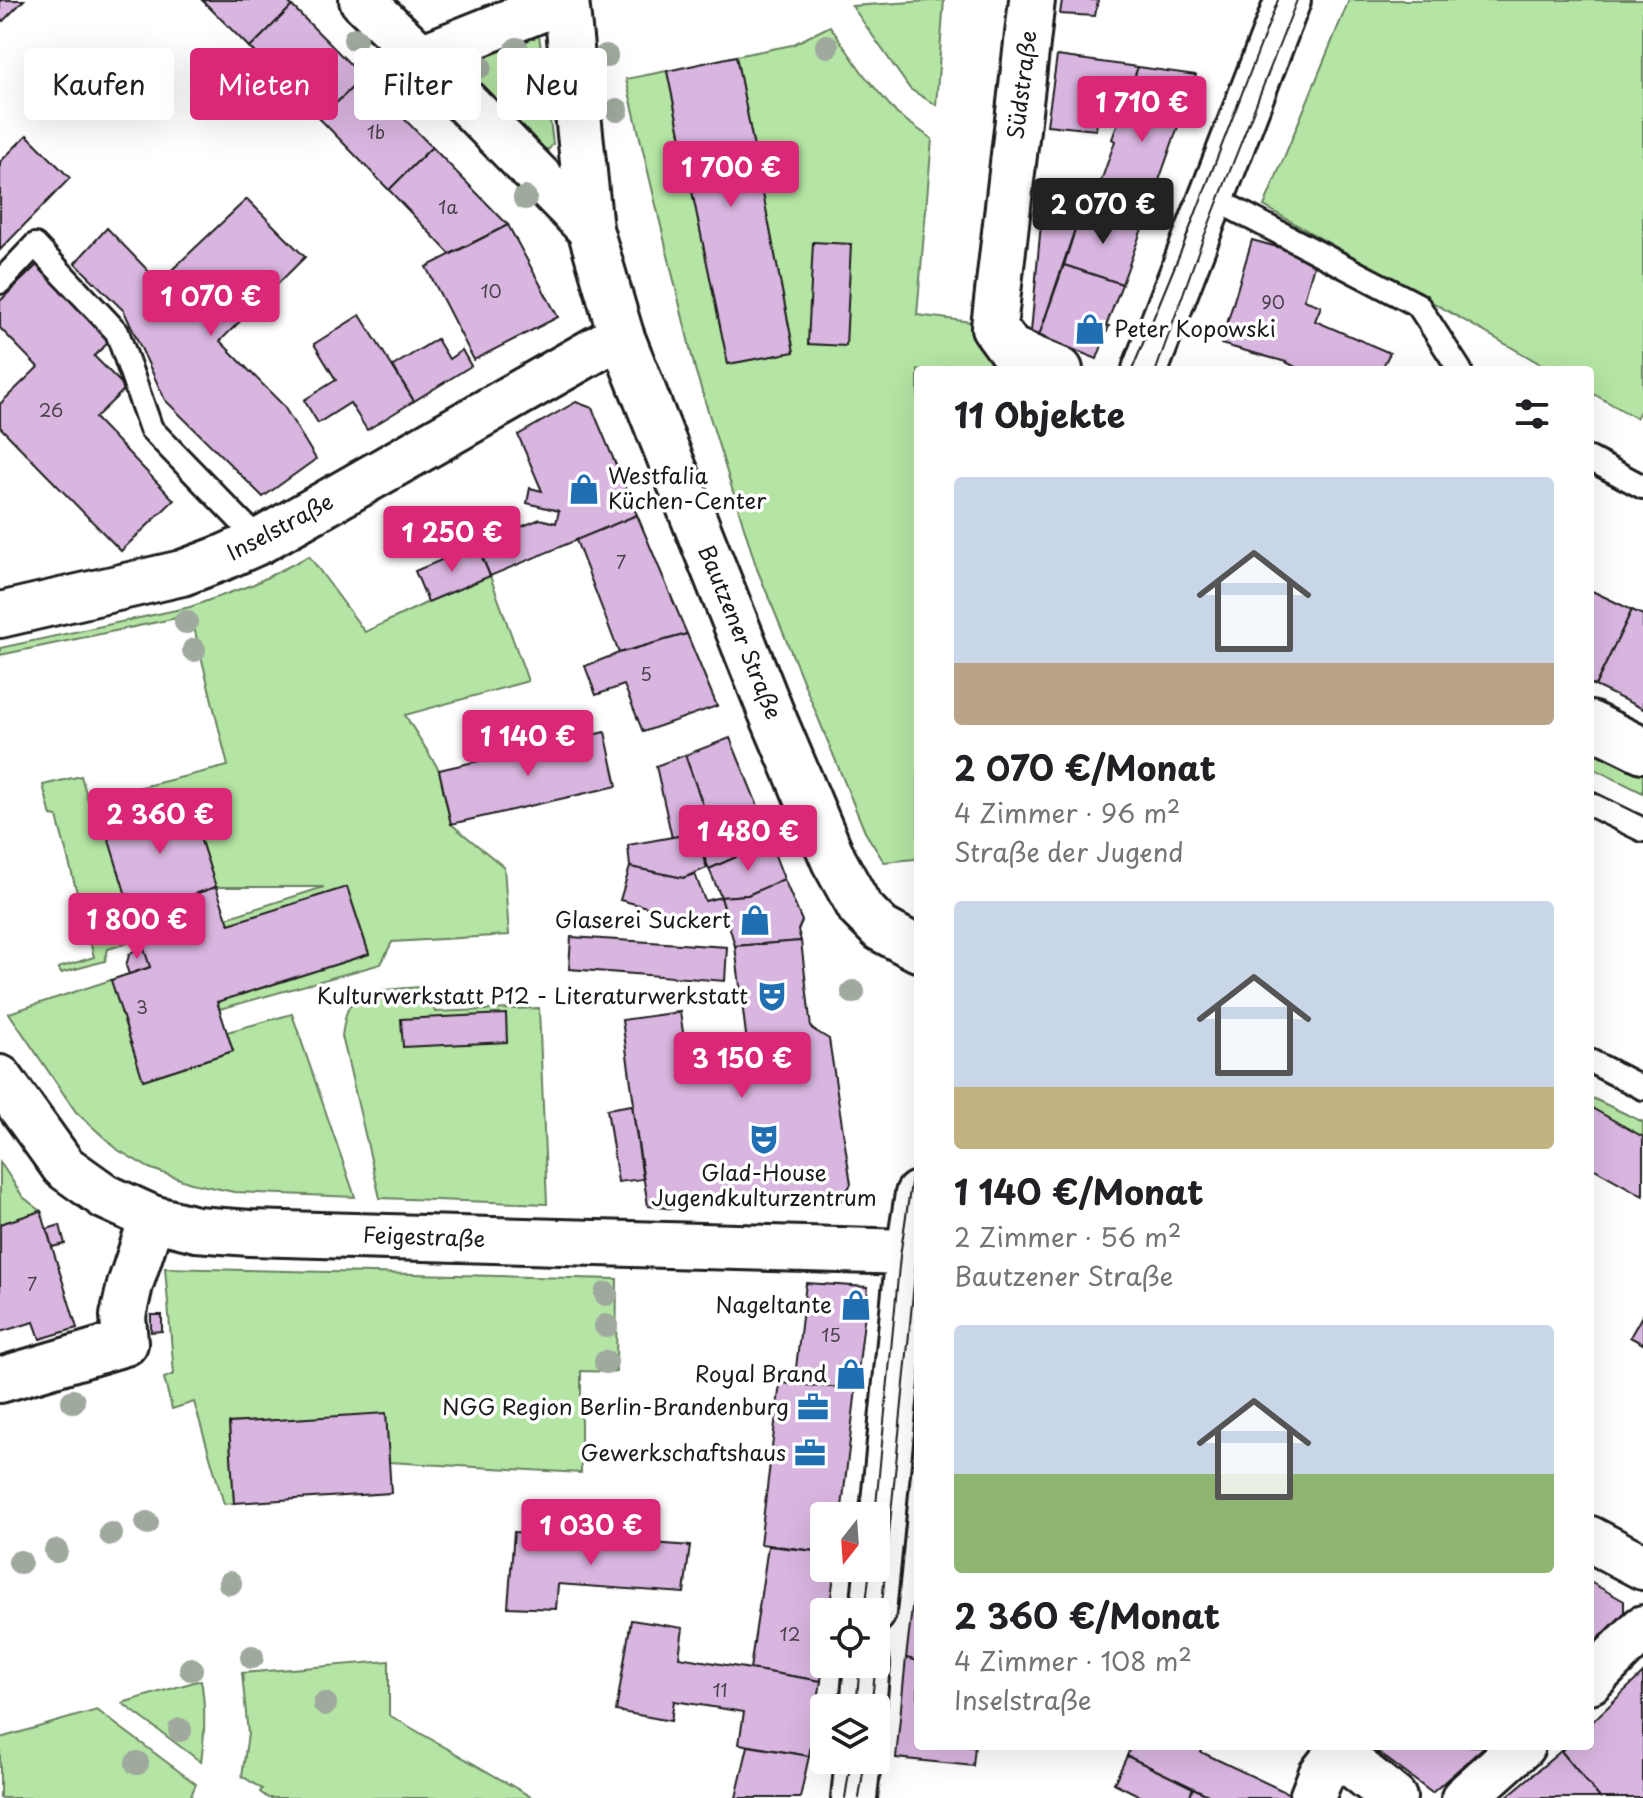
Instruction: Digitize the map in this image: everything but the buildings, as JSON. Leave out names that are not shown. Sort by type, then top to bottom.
[{"type":"street","points":[[362,0],[412,48]]},
{"type":"street","points":[[444,48],[565,0]]},
{"type":"street","name":"Bautzener Straße","points":[[565,0],[590,229],[621,335],[770,710],[834,861],[860,908],[881,929],[914,947]]},
{"type":"street","name":"Südstraße","points":[[1032,0],[994,327],[1010,349],[1050,366]]},
{"type":"street","points":[[1147,366],[1288,0]]},
{"type":"street","points":[[481,118],[590,229]]},
{"type":"street","name":"Inselstraße","points":[[2,607],[182,573],[222,558],[260,541],[621,335]]},
{"type":"street","points":[[1594,726],[1643,750]]},
{"type":"street","name":"Feigestraße","points":[[0,1078],[64,1167],[106,1197],[152,1218],[196,1229],[909,1252]]},
{"type":"street","points":[[0,1380],[125,1343],[123,1316],[152,1218]]},
{"type":"street","points":[[874,1598],[914,1220]]},
{"type":"street","points":[[1594,1541],[1643,1567]]},
{"type":"street","points":[[1594,1677],[1643,1628]]},
{"type":"street","points":[[1464,1798],[1518,1750]]},
{"type":"street","points":[[1312,1798],[1321,1775],[1332,1761],[1349,1762],[1394,1798]]},
{"type":"street","points":[[854,1798],[857,1774]]},
{"type":"lane","points":[[1211,197],[1418,305],[1457,366]]},
{"type":"lane","points":[[0,282],[35,245],[117,332],[151,429],[260,541]]},
{"type":"lane","points":[[1594,461],[1643,487]]},
{"type":"lane","points":[[1594,806],[1643,830]]},
{"type":"lane","points":[[1594,1063],[1643,1088]]},
{"type":"green space","points":[[944,0],[936,105],[910,89],[852,6]]},
{"type":"green space","points":[[1349,0],[1643,0],[1643,406],[1636,418],[1594,394],[1594,366],[1544,366],[1264,206]]},
{"type":"green space","points":[[830,26],[864,75],[897,114],[932,139],[917,315],[979,323],[1004,366],[914,366],[914,859],[884,862],[865,832],[757,569],[695,369],[626,79],[667,71],[728,364],[794,352],[736,56],[792,45]]},
{"type":"green space","points":[[538,27],[541,48],[497,48],[497,101],[481,84],[481,48]]},
{"type":"green space","points":[[516,120],[550,120],[553,144],[549,149],[544,149]]},
{"type":"green space","points":[[309,556],[365,632],[490,576],[528,681],[405,715],[439,770],[451,824],[504,867],[509,935],[392,942],[381,964],[220,1009],[218,1002],[369,953],[347,887],[229,924],[226,918],[324,887],[216,887],[187,798],[104,825],[141,939],[108,949],[105,961],[61,973],[58,968],[94,957],[57,817],[51,816],[43,785],[81,776],[88,800],[228,766],[191,615],[0,655],[0,648],[190,607],[254,584]]},
{"type":"green space","points":[[1594,749],[1643,773],[1643,793],[1594,769]]},
{"type":"green space","points":[[111,980],[144,1080],[233,1051],[227,1032],[292,1014],[355,1197],[234,1192],[191,1183],[149,1168],[118,1150],[76,1112],[9,1013]]},
{"type":"green space","points":[[419,987],[431,994],[435,1012],[539,1008],[547,1204],[380,1198],[342,1036],[344,1022],[352,1003],[361,996]]},
{"type":"green space","points":[[1594,1099],[1643,1122],[1643,1137],[1594,1109]]},
{"type":"green space","points":[[0,1162],[23,1197],[41,1211],[0,1224]]},
{"type":"green space","points":[[165,1268],[617,1279],[616,1372],[581,1371],[581,1473],[389,1462],[386,1414],[229,1423],[234,1503],[224,1504],[194,1402],[172,1409],[164,1378],[174,1374]]},
{"type":"green space","points":[[389,1661],[389,1715],[533,1798],[268,1798],[260,1792],[262,1789],[242,1776],[248,1734],[242,1673]]},
{"type":"green space","points":[[201,1680],[204,1721],[201,1762],[122,1703]]},
{"type":"green space","points":[[97,1710],[196,1784],[190,1798],[0,1798],[0,1738]]},
{"type":"tram line","points":[[1134,366],[1278,0]]},
{"type":"tram line","points":[[1157,366],[1198,252],[1297,0]]},
{"type":"tram line","points":[[876,1502],[900,1256],[914,1163]]},
{"type":"tram line","points":[[883,1598],[914,1284]]},
{"type":"tram line","points":[[867,1598],[868,1582]]},
{"type":"tram line","points":[[857,1694],[859,1678]]},
{"type":"tram line","points":[[873,1694],[874,1678]]},
{"type":"tram line","points":[[845,1798],[849,1774]]},
{"type":"tram line","points":[[859,1798],[863,1774]]},
{"type":"place","name":"Peter Kopowski","points":[[1090,329]]},
{"type":"place","name":"Westfalia Küchen-Center","points":[[584,489]]},
{"type":"place","name":"Glaserei Suckert","points":[[755,920]]},
{"type":"place","name":"Kulturwerkstatt P12 - Literaturwerkstatt","points":[[772,996]]},
{"type":"place","name":"Glad-House Jugendkulturzentrum","points":[[764,1139]]},
{"type":"place","name":"Nageltante","points":[[856,1305]]},
{"type":"place","name":"Royal Brand","points":[[851,1374]]},
{"type":"place","name":"NGG Region Berlin-Brandenburg","points":[[813,1407]]},
{"type":"place","name":"Gewerkschaftshaus","points":[[810,1453]]}]
